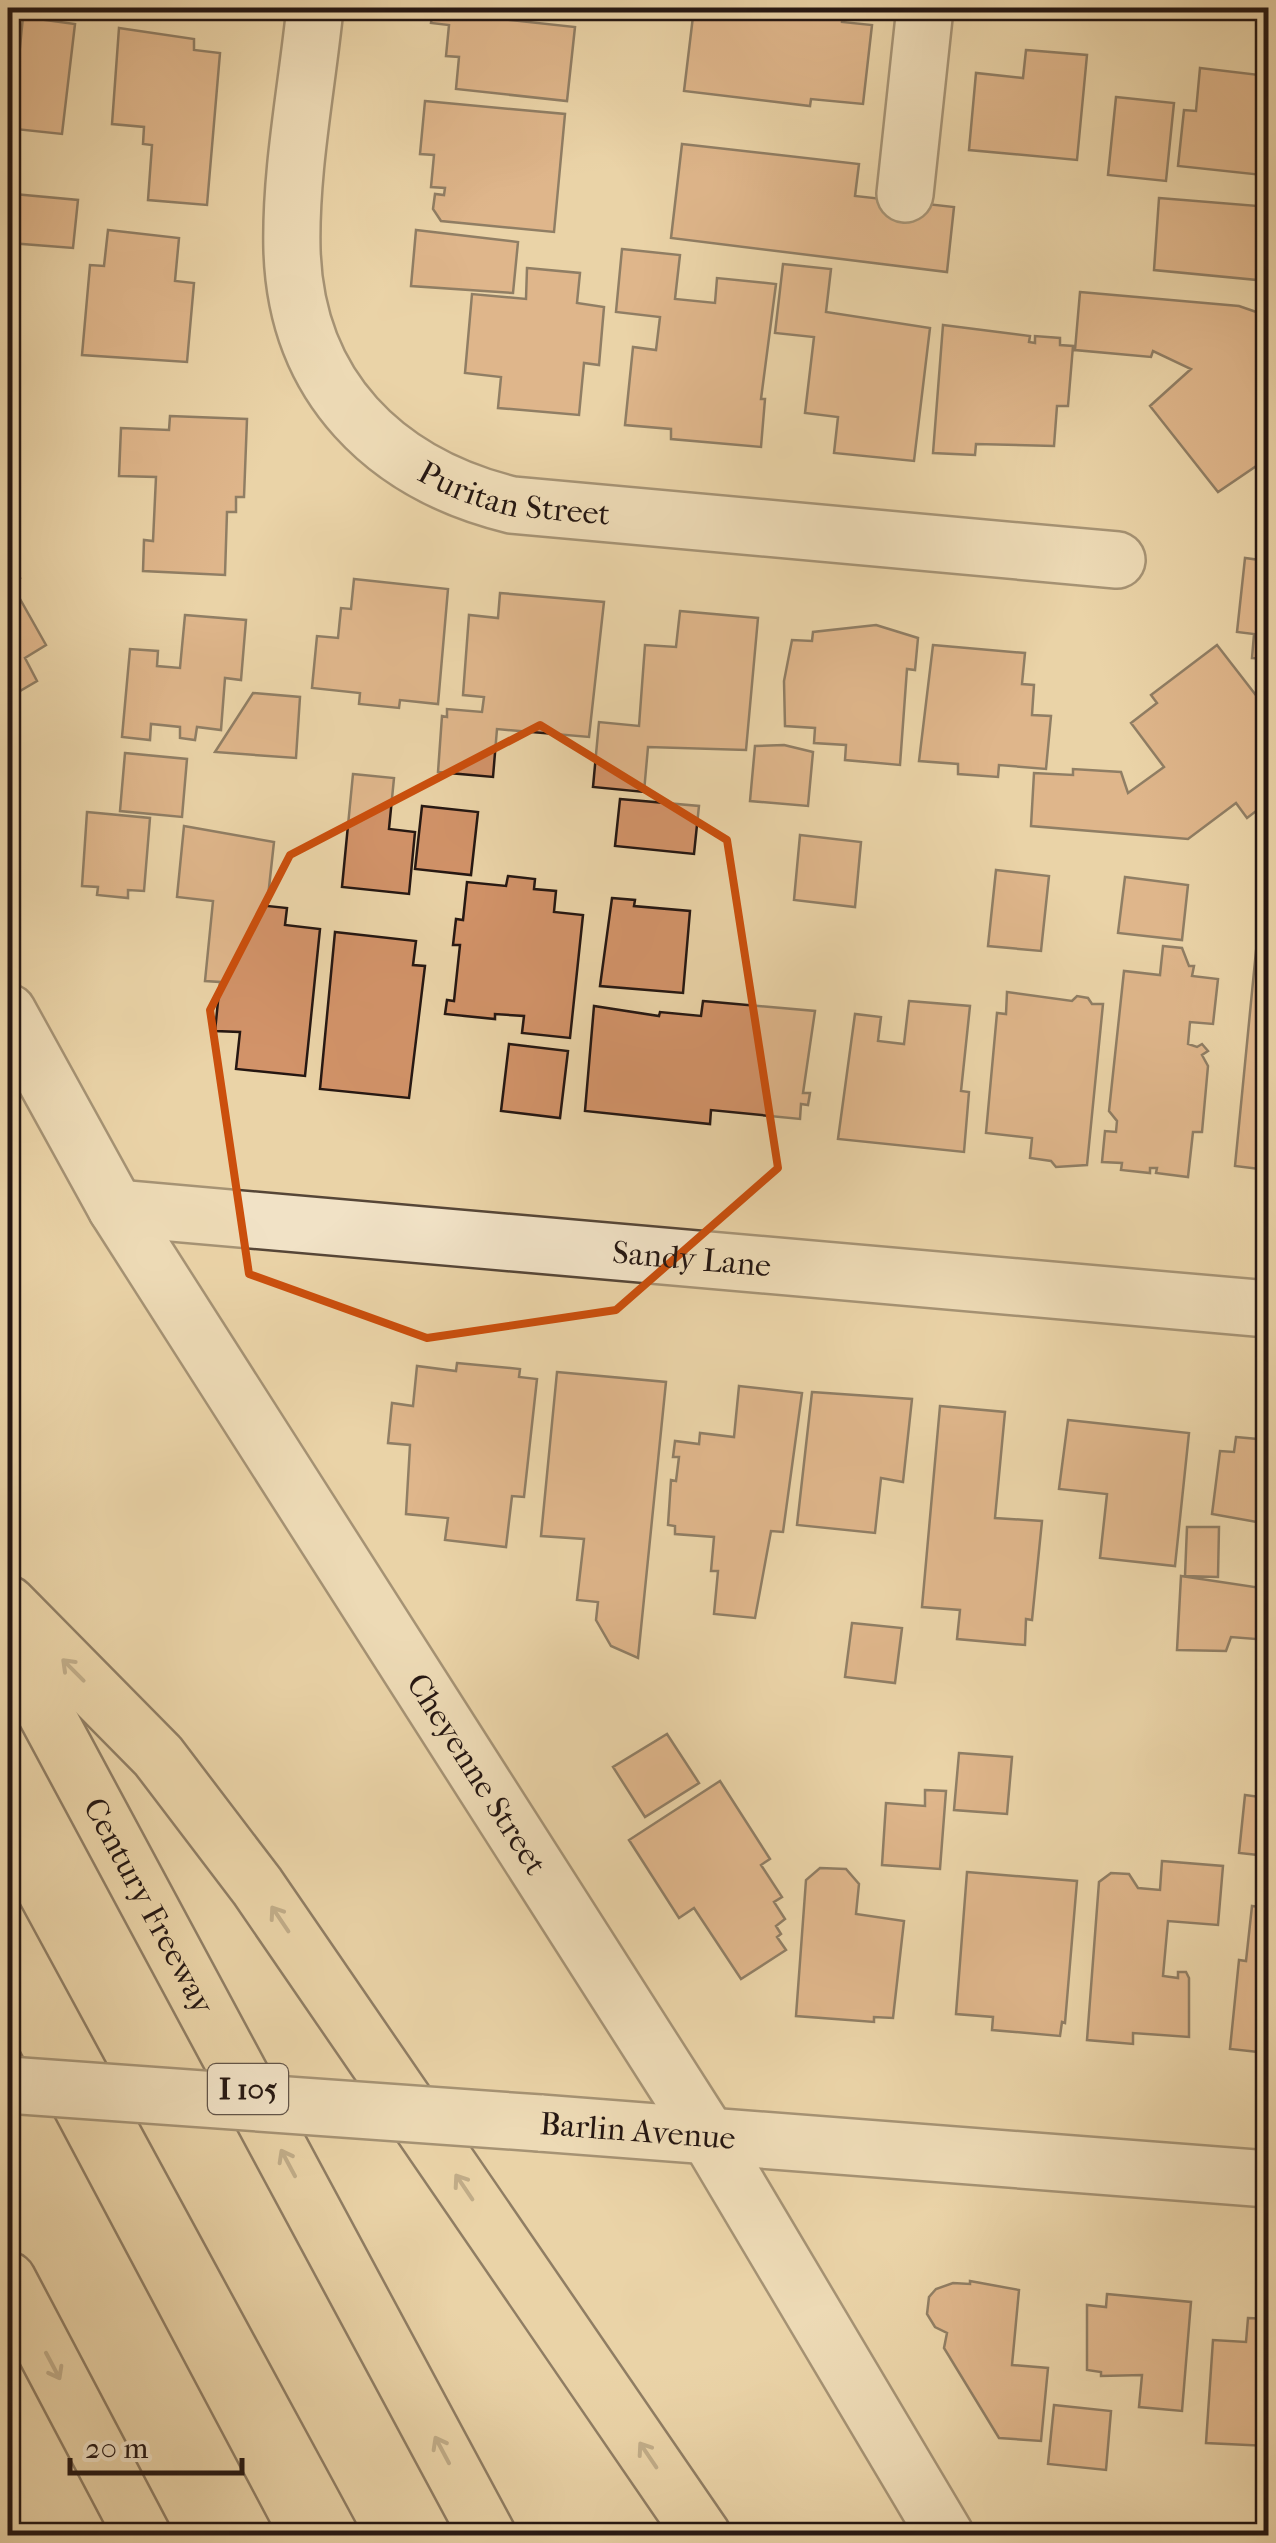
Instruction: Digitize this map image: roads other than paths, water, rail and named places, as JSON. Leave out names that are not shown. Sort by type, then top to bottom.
[{"type":"highway","points":[[8,1604],[158,1756],[257,1886],[703,2536]]},
{"type":"highway","name":"Century Freeway","points":[[8,1643],[488,2536]]},
{"type":"highway","points":[[8,2280],[143,2536]]},
{"type":"street","name":"Puritan Street","points":[[315,8],[293,228],[301,312],[324,372],[341,397],[379,444],[410,466],[442,484],[512,505],[1117,560]]},
{"type":"street","points":[[905,194],[924,8]]},
{"type":"street","name":"Cheyenne Street","points":[[8,1012],[116,1208],[707,2134],[946,2536]]},
{"type":"street","name":"Sandy Lane","points":[[116,1208],[1268,1309]]},
{"type":"street","name":"Barlin Avenue","points":[[8,2085],[707,2134],[1268,2179]]},
{"type":"tram line","points":[[8,1882],[363,2536]]},
{"type":"tram line","points":[[8,2029],[277,2536]]}]
